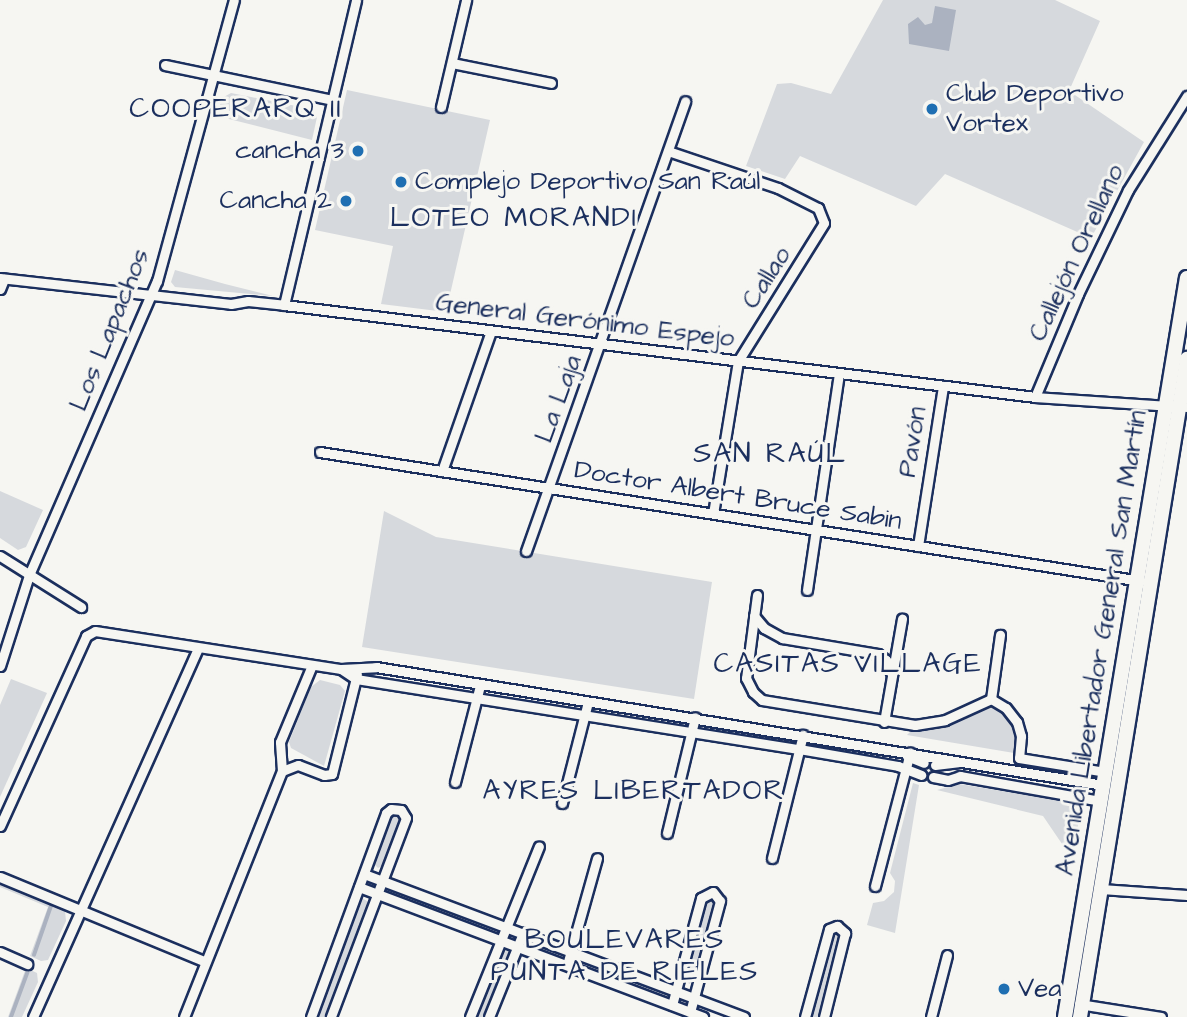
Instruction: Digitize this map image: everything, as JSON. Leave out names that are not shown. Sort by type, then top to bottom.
[{"type":"main road","name":"Avenida Libertador General San Martín","points":[[1178,406],[1187,278]]},
{"type":"main road","name":"Avenida Libertador General San Martín","points":[[1073,1010],[1104,778],[1187,359]]},
{"type":"main road","name":"Avenida Libertador General San Martín","points":[[1073,1010],[1101,888],[1143,581]]},
{"type":"street","name":"Los Lapachos","points":[[0,666],[29,575],[152,294],[234,0]]},
{"type":"street","points":[[284,305],[356,0]]},
{"type":"street","points":[[441,107],[466,0]]},
{"type":"street","points":[[452,63],[551,83]]},
{"type":"street","points":[[165,65],[333,100]]},
{"type":"street","name":"Callejón Orellano","points":[[1035,397],[1109,226],[1149,152],[1187,96]]},
{"type":"street","name":"La Laja","points":[[526,551],[685,101]]},
{"type":"street","name":"Callao","points":[[668,151],[778,188],[818,208],[823,217],[823,229],[738,361],[713,513]]},
{"type":"street","points":[[0,289],[2,278]]},
{"type":"street","name":"General Gerónimo Espejo","points":[[2,278],[231,304],[248,301],[284,305],[1035,397],[1178,406]]},
{"type":"street","points":[[442,471],[491,331]]},
{"type":"street","points":[[807,590],[839,373]]},
{"type":"street","name":"Pavón","points":[[918,546],[943,386]]},
{"type":"street","name":"Doctor Albert Bruce Sabin","points":[[320,452],[1143,581]]},
{"type":"street","points":[[0,556],[81,607]]},
{"type":"street","points":[[757,595],[746,678],[757,696],[771,704],[915,725],[936,723],[991,699]]},
{"type":"street","points":[[754,616],[770,632],[787,639],[878,654],[886,660],[892,675]]},
{"type":"street","points":[[884,722],[902,619]]},
{"type":"street","points":[[0,826],[86,636],[101,631],[341,669],[359,666],[803,735],[909,755],[1104,778]]},
{"type":"street","points":[[991,699],[1000,635]]},
{"type":"street","points":[[33,1017],[198,648]]},
{"type":"street","points":[[184,1017],[204,961],[282,771],[280,742],[312,665]]},
{"type":"street","points":[[282,771],[298,765],[324,775],[332,774],[359,666]]},
{"type":"street","points":[[341,669],[356,679],[799,749],[906,769],[921,775]]},
{"type":"street","points":[[455,782],[480,685]]},
{"type":"street","points":[[991,699],[1006,708],[1017,722],[1021,736],[1019,758],[1104,778]]},
{"type":"street","points":[[562,803],[588,702]]},
{"type":"street","points":[[667,834],[695,718]]},
{"type":"street","points":[[772,858],[803,735]]},
{"type":"street","points":[[875,886],[909,755]]},
{"type":"street","points":[[909,755],[923,763]]},
{"type":"street","points":[[935,765],[957,762]]},
{"type":"street","points":[[957,762],[954,773],[960,776],[1100,801]]},
{"type":"street","points":[[933,777],[948,780],[960,776]]},
{"type":"street","points":[[311,1017],[386,813],[391,809],[401,810],[405,818],[331,1017]]},
{"type":"street","points":[[470,1017],[539,846]]},
{"type":"street","points":[[567,965],[597,858]]},
{"type":"street","points":[[364,874],[744,1017]]},
{"type":"street","points":[[0,877],[204,961]]},
{"type":"street","points":[[359,887],[703,1017]]},
{"type":"street","points":[[1101,888],[1187,895]]},
{"type":"street","points":[[672,1005],[701,898],[713,892],[720,901],[690,1012]]},
{"type":"street","points":[[805,1017],[829,929],[837,926],[845,933],[824,1017]]},
{"type":"street","points":[[489,1017],[523,933]]},
{"type":"street","points":[[0,952],[27,964]]},
{"type":"street","points":[[931,1017],[947,956]]},
{"type":"street","points":[[1073,1010],[1161,1017]]},
{"type":"shaded area","name":"Club Deportivo Vortex","points":[[883,0],[1055,0],[1100,21],[1069,91],[1144,142],[1091,238],[945,174],[916,206],[800,156],[785,179],[746,166],[777,84],[791,83],[831,94]]},
{"type":"shaded area","points":[[935,6],[956,10],[949,51],[909,44],[908,24],[918,17],[925,25],[932,23]]},
{"type":"shaded area","name":"Complejo Deportivo San Raúl","points":[[347,90],[490,120],[446,312],[381,304],[393,246],[315,230]]},
{"type":"shaded area","points":[[231,93],[311,109],[317,117],[312,140],[217,116],[222,98]]},
{"type":"shaded area","points":[[175,270],[273,296],[175,287],[171,282]]},
{"type":"shaded area","points":[[0,491],[43,510],[26,547],[18,550],[0,538]]},
{"type":"shaded area","points":[[384,511],[436,537],[712,582],[694,699],[362,647]]},
{"type":"shaded area","points":[[11,679],[47,693],[0,797],[0,705]]},
{"type":"shaded area","points":[[320,680],[340,685],[345,691],[324,766],[291,748],[289,742],[311,687]]},
{"type":"shaded area","points":[[986,705],[1000,708],[1010,720],[1015,734],[1014,753],[907,735],[911,731],[949,725]]},
{"type":"shaded area","points":[[913,783],[919,785],[895,933],[867,925],[873,903],[884,901],[894,892],[895,881],[890,873]]},
{"type":"shaded area","points":[[959,784],[1081,804],[1073,860],[1043,816],[937,790]]},
{"type":"shaded area","points":[[396,813],[400,818],[382,866],[378,868],[373,863],[391,814]]},
{"type":"shaded area","points":[[0,883],[60,905],[65,911],[66,921],[48,960],[41,961],[30,956],[48,907],[0,887]]},
{"type":"shaded area","points":[[713,897],[715,902],[695,981],[689,984],[686,977],[706,899]]},
{"type":"shaded area","points":[[362,898],[367,901],[367,905],[325,1017],[315,1017]]},
{"type":"shaded area","points":[[837,929],[841,934],[819,1017],[810,1017],[832,932]]},
{"type":"shaded area","points":[[508,951],[510,956],[485,1017],[475,1017],[501,952]]},
{"type":"shaded area","points":[[26,968],[37,973],[38,982],[22,1017],[8,1017]]},
{"type":"waterway","points":[[34,955],[51,906]]},
{"type":"waterway","points":[[11,1017],[28,971]]},
{"type":"place","name":"Club Deportivo Vortex","points":[[932,109]]},
{"type":"place","name":"cancha 3","points":[[358,151]]},
{"type":"place","name":"Complejo Deportivo San Raúl","points":[[401,182]]},
{"type":"place","name":"Cancha 2","points":[[346,201]]},
{"type":"place","name":"Vea","points":[[1004,989]]},
{"type":"district","name":"COOPERARQ II","points":[[236,109]]},
{"type":"district","name":"LOTEO MORANDI","points":[[514,218]]},
{"type":"district","name":"SAN RAÚL","points":[[770,454]]},
{"type":"district","name":"CASITAS VILLAGE","points":[[848,664]]},
{"type":"district","name":"AYRES LIBERTADOR","points":[[634,791]]},
{"type":"district","name":"BOULEVARES PUNTA DE RIELES","points":[[625,956]]}]
